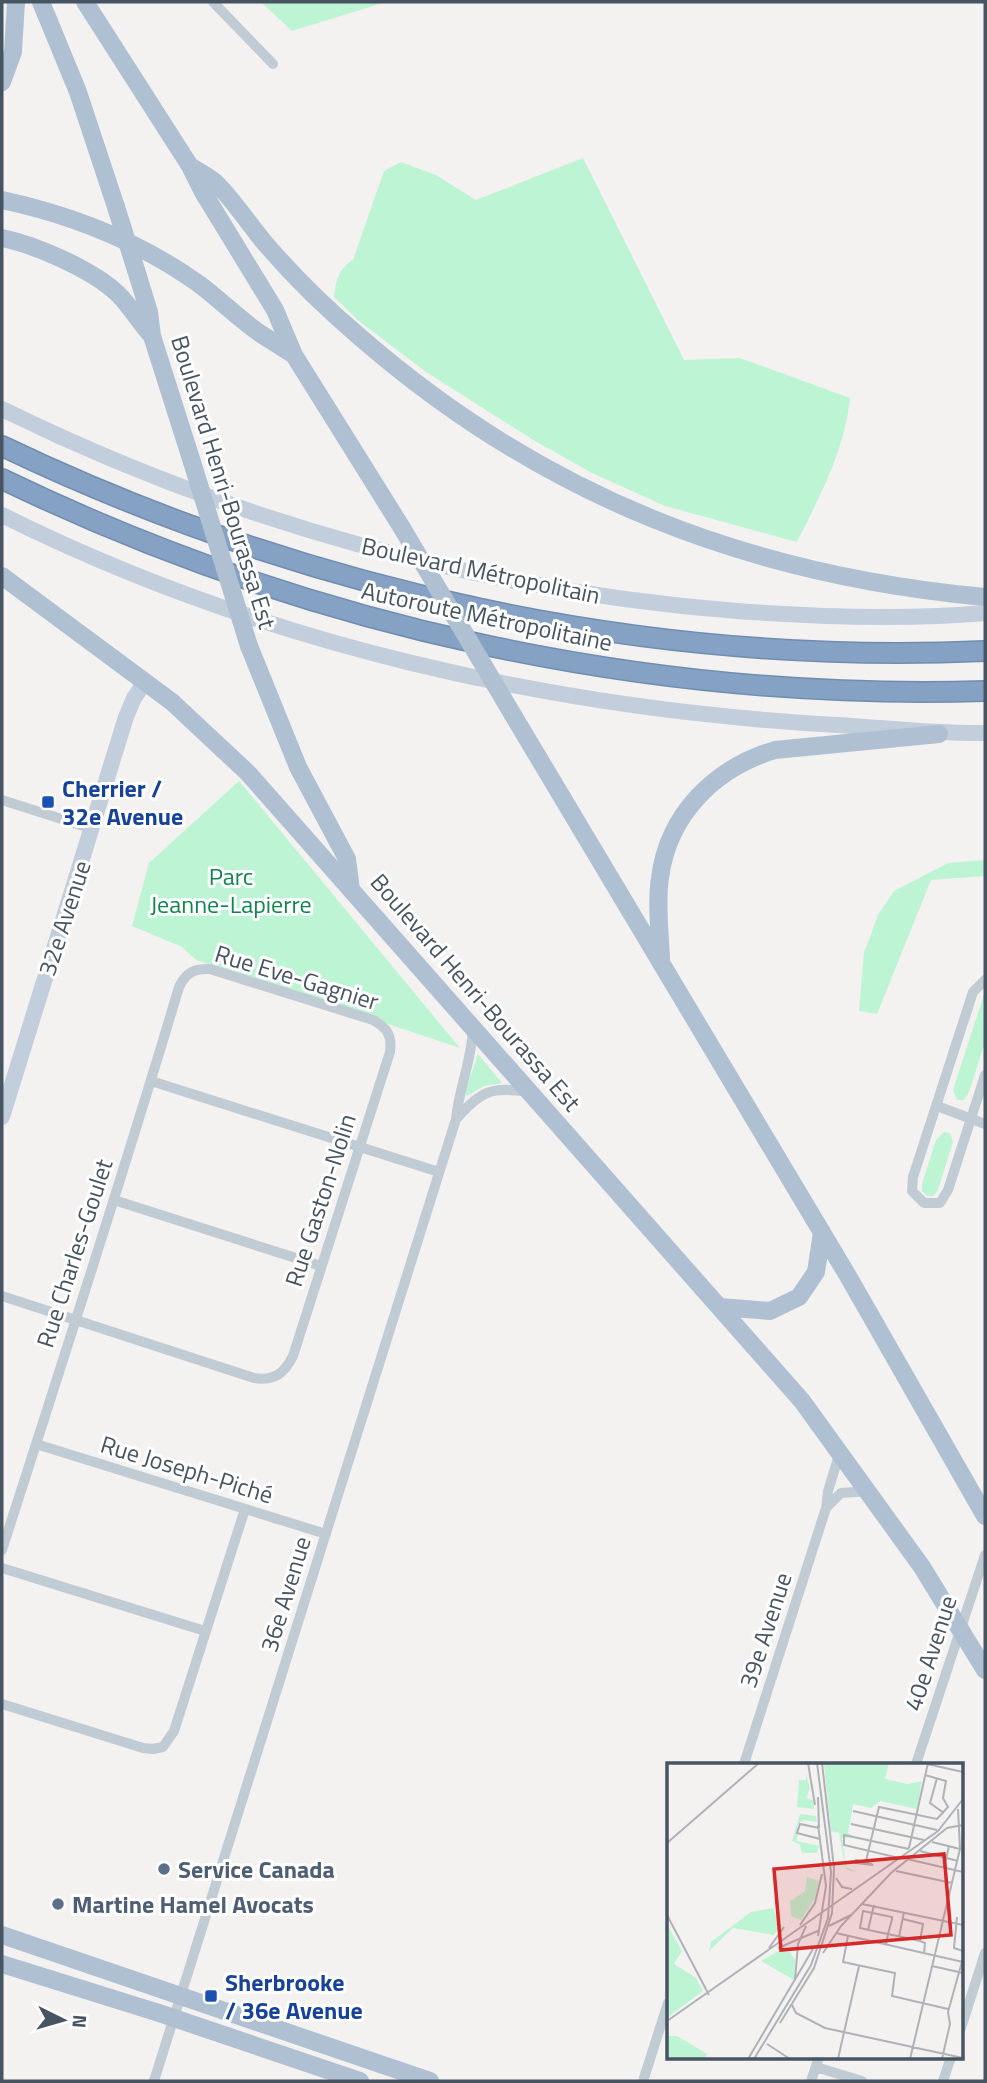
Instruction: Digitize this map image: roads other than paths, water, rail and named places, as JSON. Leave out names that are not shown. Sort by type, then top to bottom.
[{"type":"highway","name":"Autoroute Métropolitaine","points":[[2,446],[110,495],[227,539],[358,579],[481,609],[609,632],[725,645],[832,652],[985,651]]},
{"type":"highway","name":"Autoroute Métropolitaine","points":[[2,479],[112,529],[240,578],[342,610],[485,646],[628,671],[735,683],[873,691],[985,691]]},
{"type":"main road","points":[[2,82],[12,52],[16,2]]},
{"type":"main road","name":"Boulevard Henri-Bourassa Est","points":[[41,2],[78,92],[116,207],[149,312],[152,336],[249,646],[298,767],[346,859],[351,890],[802,1401],[922,1567],[985,1670]]},
{"type":"main road","points":[[85,2],[190,166],[275,310],[294,355],[402,528],[822,1232],[985,1516]]},
{"type":"main road","points":[[190,166],[216,183],[272,251],[315,296],[361,338],[453,410],[535,462],[620,505],[742,551],[856,580],[985,597]]},
{"type":"main road","points":[[2,200],[74,219],[151,255],[199,284],[256,331],[294,355]]},
{"type":"main road","points":[[2,238],[21,243],[94,275],[119,295],[152,336]]},
{"type":"main road","name":"Boulevard Métropolitain","points":[[2,409],[130,467],[238,508],[363,547],[488,576],[623,599],[752,612],[874,617],[985,613]]},
{"type":"main road","points":[[2,515],[70,547],[214,603],[360,649],[452,673],[665,710],[939,734]]},
{"type":"main road","points":[[2,576],[188,716],[228,752],[351,890]]},
{"type":"main road","name":"32e Avenue","points":[[2,1117],[128,710],[145,682]]},
{"type":"main road","points":[[661,962],[658,897],[662,866],[678,823],[691,803],[708,786],[739,764],[775,750],[939,734],[985,733]]},
{"type":"main road","points":[[720,1307],[770,1311],[799,1297],[816,1272],[822,1232]]},
{"type":"main road","points":[[2,1935],[430,2081]]},
{"type":"main road","points":[[2,1964],[360,2081]]},
{"type":"street","points":[[213,2],[273,64]]},
{"type":"street","points":[[2,800],[93,829]]},
{"type":"street","name":"Rue Eve-Gagnier","points":[[190,972],[210,969],[373,1020],[389,1032]]},
{"type":"street","name":"Rue Charles-Goulet","points":[[2,1550],[179,987],[190,972]]},
{"type":"street","points":[[985,980],[973,992],[913,1177],[912,1191],[924,1203],[940,1203],[948,1190],[985,1075]]},
{"type":"street","name":"36e Avenue","points":[[154,2081],[456,1119],[459,1094],[472,1051],[472,1028]]},
{"type":"street","name":"Rue Gaston-Nolin","points":[[75,1319],[254,1378],[266,1380],[279,1376],[293,1356],[390,1052],[389,1032]]},
{"type":"street","points":[[151,1081],[439,1172]]},
{"type":"street","name":"36e Avenue","points":[[456,1119],[487,1091],[503,1089],[528,1092]]},
{"type":"street","points":[[937,1105],[985,1124]]},
{"type":"street","points":[[114,1200],[321,1266]]},
{"type":"street","points":[[2,1296],[75,1319]]},
{"type":"street","name":"Rue Joseph-Piché","points":[[36,1444],[326,1534]]},
{"type":"street","name":"39e Avenue","points":[[745,1763],[826,1508],[828,1491],[840,1452]]},
{"type":"street","points":[[826,1508],[841,1493],[869,1492]]},
{"type":"street","points":[[2,1704],[143,1748],[163,1747],[174,1731],[245,1509]]},
{"type":"street","name":"40e Avenue","points":[[917,1763],[985,1555]]},
{"type":"street","points":[[2,1568],[205,1631]]},
{"type":"street","points":[[962,2025],[985,1953]]},
{"type":"street","points":[[643,2081],[667,2006]]},
{"type":"street","points":[[943,2081],[951,2058]]},
{"type":"street","points":[[811,2081],[818,2062],[862,2081]]},
{"type":"place","name":"Cherrier / 32e Avenue","points":[[48,802]]},
{"type":"place","name":"Service Canada","points":[[164,1869]]},
{"type":"place","name":"Martine Hamel Avocats","points":[[58,1904]]},
{"type":"place","name":"Sherbrooke / 36e Avenue","points":[[211,1996]]},
{"type":"park label","name":"Parc Jeanne-Lapierre","points":[[231,890]]}]
